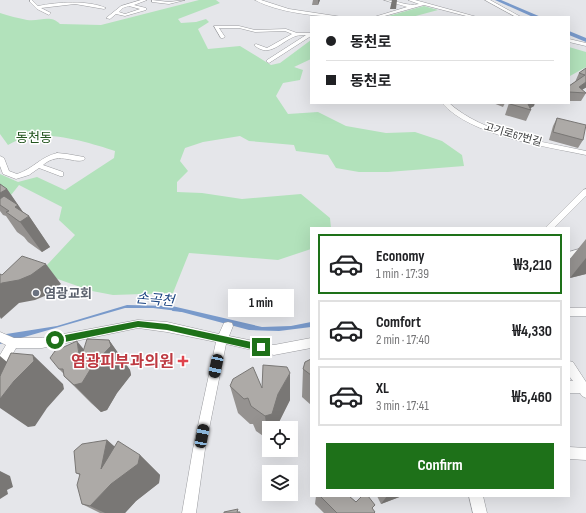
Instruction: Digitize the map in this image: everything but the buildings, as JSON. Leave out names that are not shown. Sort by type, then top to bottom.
[{"type":"street","points":[[30,1],[39,0]]},
{"type":"street","points":[[63,0],[68,0]]},
{"type":"street","points":[[38,8],[86,0]]},
{"type":"street","points":[[108,18],[115,12],[145,0]]},
{"type":"street","points":[[153,0],[169,4],[183,0]]},
{"type":"street","points":[[256,0],[288,10],[333,16]]},
{"type":"street","points":[[386,0],[411,7]]},
{"type":"street","points":[[410,0],[470,16]]},
{"type":"street","points":[[487,0],[517,16]]},
{"type":"street","points":[[30,1],[38,8],[49,14]]},
{"type":"street","points":[[75,3],[104,8]]},
{"type":"street","points":[[380,16],[424,4]]},
{"type":"street","points":[[115,12],[125,16],[145,9],[130,5]]},
{"type":"street","points":[[223,37],[216,27],[239,27],[255,31],[286,30],[296,34],[310,34]]},
{"type":"street","points":[[256,45],[263,50],[268,49],[296,34]]},
{"type":"street","points":[[269,61],[310,35]]},
{"type":"street","points":[[570,40],[586,45]]},
{"type":"street","name":"고기로67번길","points":[[446,104],[460,115],[487,127],[586,154]]},
{"type":"street","points":[[0,158],[6,172],[16,177],[24,175],[48,157],[58,154],[66,154],[81,159]]},
{"type":"street","points":[[37,165],[60,174]]},
{"type":"street","points":[[550,227],[586,192]]},
{"type":"street","points":[[570,256],[586,250]]},
{"type":"street","points":[[570,312],[586,312]]},
{"type":"street","points":[[0,337],[13,343],[42,343],[125,325],[138,324],[167,327],[274,350],[310,343]]},
{"type":"street","points":[[189,513],[199,449],[222,339],[228,326]]},
{"type":"street","points":[[0,365],[13,343]]},
{"type":"street","points":[[570,368],[584,389]]},
{"type":"street","points":[[570,387],[584,389]]},
{"type":"street","points":[[570,453],[586,454]]},
{"type":"street","points":[[476,497],[480,513]]},
{"type":"green space","points":[[199,0],[216,0],[220,3],[178,19],[181,23],[196,22],[206,19],[209,22],[198,29],[208,49],[240,46],[271,65],[280,63],[310,41],[310,59],[294,67],[303,70],[300,80],[283,83],[276,96],[288,114],[318,112],[346,126],[386,133],[415,132],[442,141],[462,155],[464,166],[388,172],[359,172],[336,168],[328,155],[296,151],[294,145],[249,141],[240,136],[203,142],[185,148],[180,161],[188,171],[177,182],[177,192],[202,193],[242,199],[301,194],[330,218],[331,227],[310,227],[310,249],[278,260],[189,253],[173,293],[113,295],[92,291],[46,275],[47,265],[75,235],[59,220],[62,207],[19,185],[0,209],[0,174],[18,182],[37,177],[65,190],[114,158],[115,151],[60,137],[37,135],[27,136],[8,145],[0,134],[0,13],[27,20],[52,19],[60,24],[101,25]]},
{"type":"green space","points":[[424,6],[438,10],[416,16],[389,16]]},
{"type":"green space","points":[[570,47],[586,52],[586,67],[570,76]]},
{"type":"water","points":[[127,305],[172,306],[262,327],[291,326],[310,322],[310,327],[279,331],[249,330],[178,311],[153,308],[125,308],[0,344],[0,335],[57,326]]},
{"type":"waterway","points":[[497,0],[536,16]]},
{"type":"waterway","points":[[570,33],[586,40]]},
{"type":"waterway","name":"손곡천","points":[[173,310],[182,311]]},
{"type":"place","name":"염광교회","points":[[36,293]]},
{"type":"place","name":"염광피부과의원","points":[[183,361]]},
{"type":"district","name":"동천동","points":[[34,137]]},
{"type":"route","points":[[55,340],[125,325],[138,324],[167,327],[261,347]]}]
